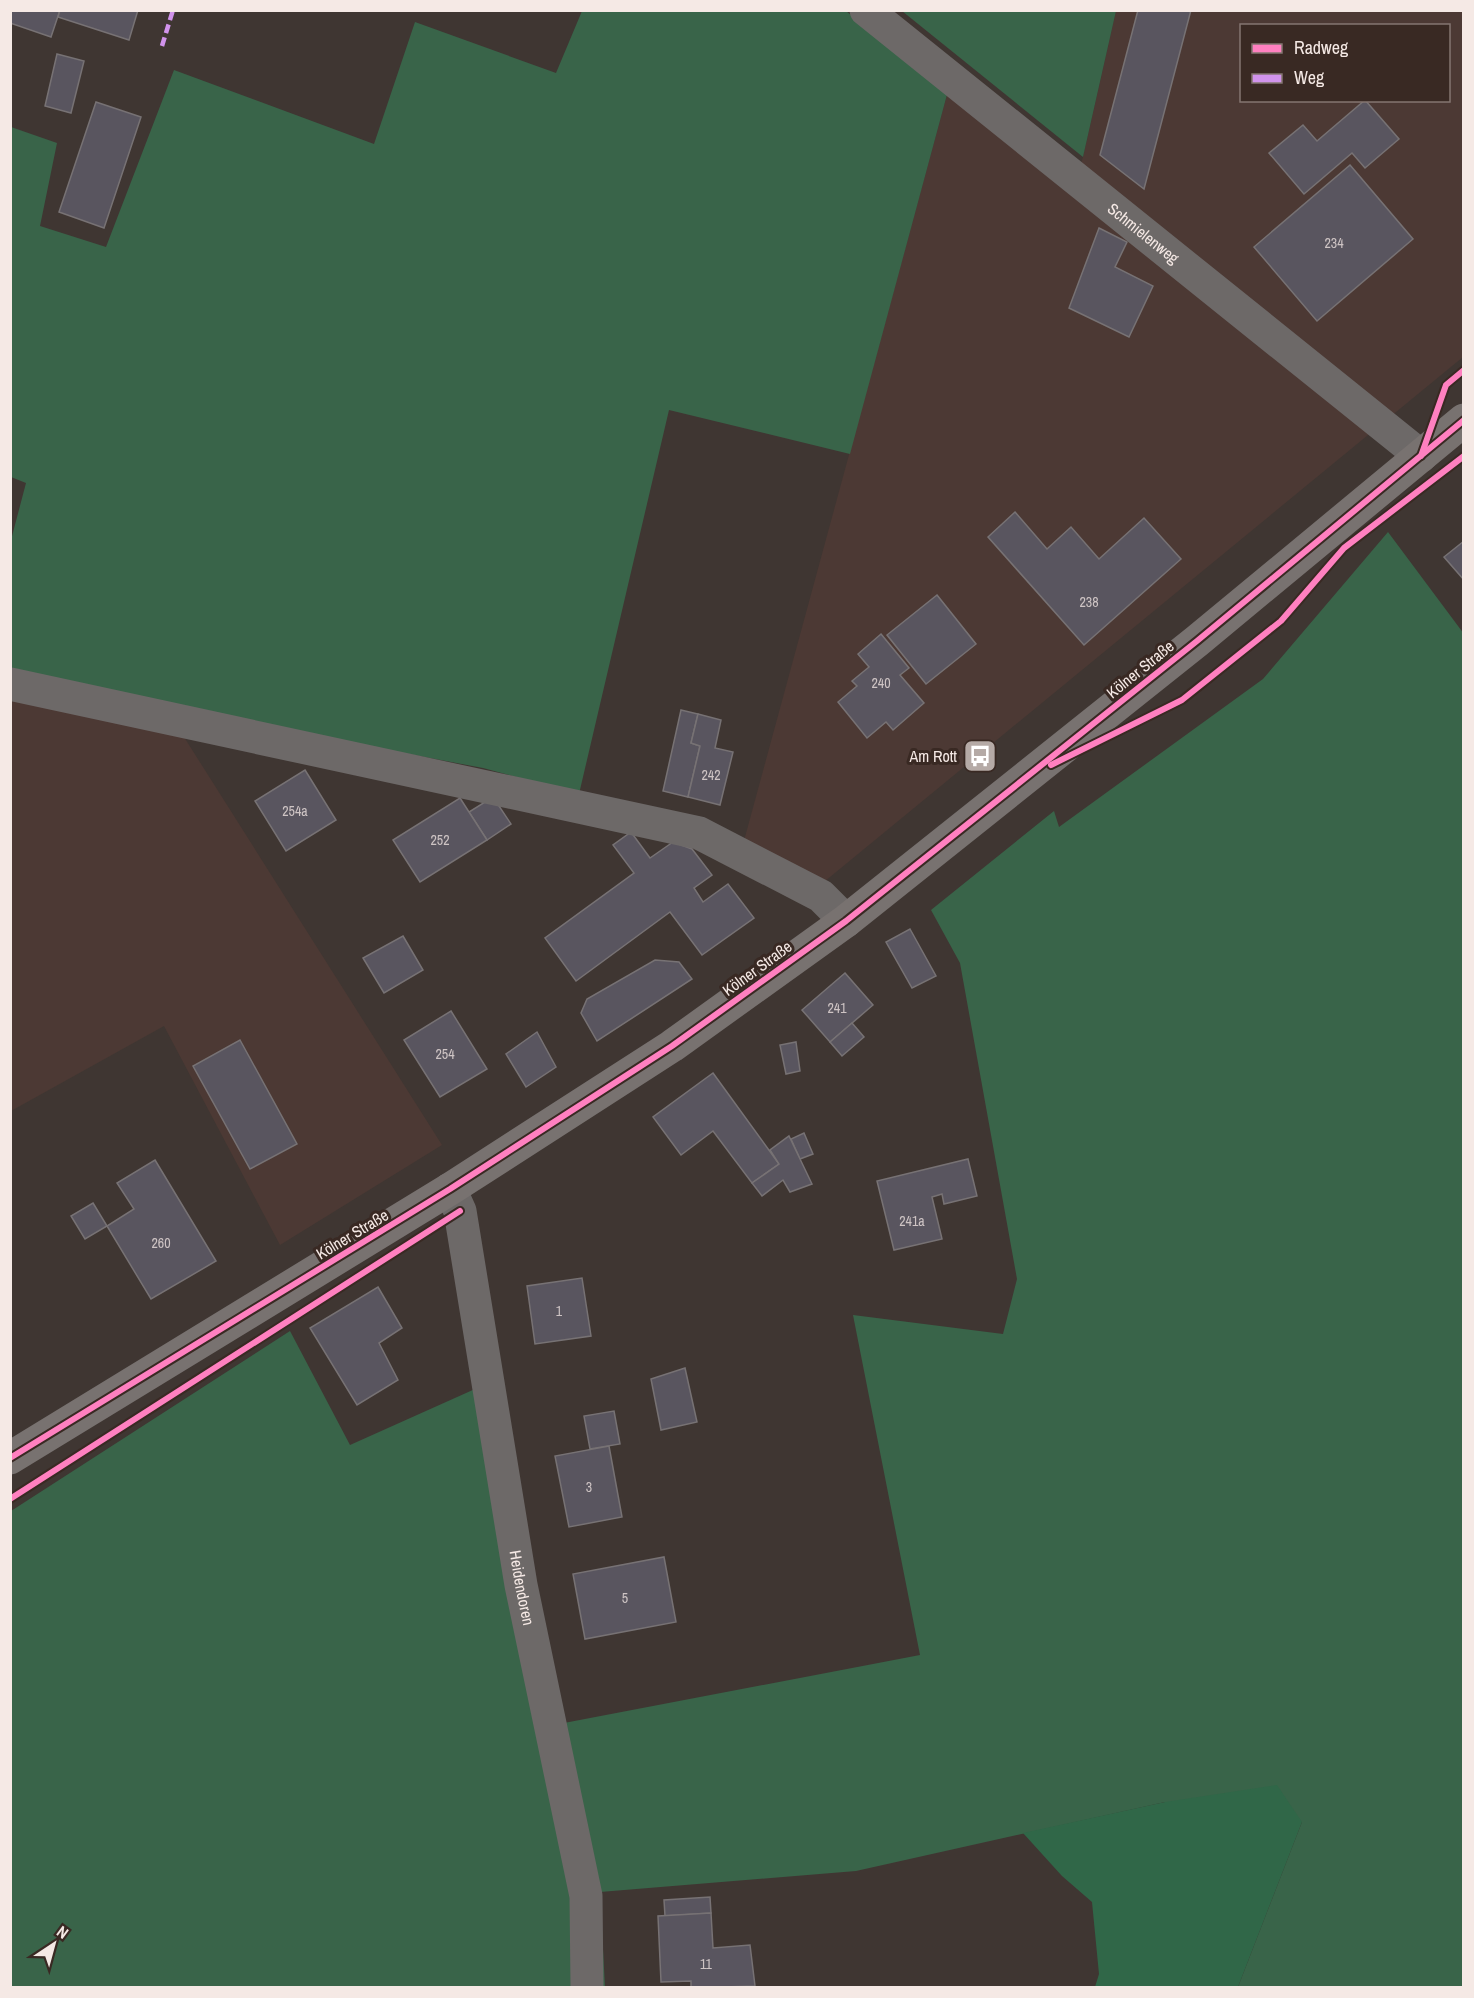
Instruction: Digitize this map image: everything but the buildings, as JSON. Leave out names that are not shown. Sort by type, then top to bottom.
[{"type":"main road","name":"Kölner Straße","points":[[10,1458],[450,1190],[672,1046],[846,921],[1197,640],[1464,420]]},
{"type":"street","name":"Schmielenweg","points":[[866,10],[1421,456]]},
{"type":"street","points":[[10,684],[699,833],[821,896],[846,921]]},
{"type":"street","name":"Heidendoren","points":[[450,1190],[460,1211],[521,1585],[586,1896],[587,1988]]},
{"type":"shaded area","points":[[1116,11],[1463,11],[1463,357],[813,891],[742,848],[948,91],[1073,190],[1083,157]]},
{"type":"shaded area","points":[[11,700],[184,737],[442,1145],[280,1245],[164,1026],[11,1111]]},
{"type":"green space","points":[[582,11],[846,11],[948,91],[850,454],[669,410],[579,794],[483,768],[11,679],[11,540],[26,483],[11,477],[11,127],[57,143],[40,226],[106,247],[174,70],[374,144],[415,22],[556,73]]},
{"type":"green space","points":[[902,11],[1116,11],[1083,157]]},
{"type":"green space","points":[[1388,532],[1464,634],[1463,1987],[1238,1987],[1302,1822],[1165,1802],[856,1871],[600,1892],[605,1987],[11,1988],[11,1511],[290,1331],[350,1445],[475,1389],[564,1723],[920,1655],[853,1315],[1003,1334],[1017,1279],[960,963],[931,910],[1054,811],[1059,827],[1263,679]]},
{"type":"green space","points":[[1277,1785],[1302,1822],[1238,1987],[1095,1987],[1099,1974],[1092,1902],[1062,1876],[1023,1833],[1165,1802]]},
{"type":"marked path","points":[[162,46],[173,10]]},
{"type":"cycle path","points":[[1421,456],[1446,385],[1464,370]]},
{"type":"cycle path","points":[[10,1458],[450,1189],[672,1046],[846,921],[1197,641],[1464,420]]},
{"type":"cycle path","points":[[1051,765],[1182,700],[1281,621],[1344,548],[1464,456]]},
{"type":"cycle path","points":[[10,1499],[460,1211]]},
{"type":"place","name":"Am Rott","points":[[980,756]]}]
